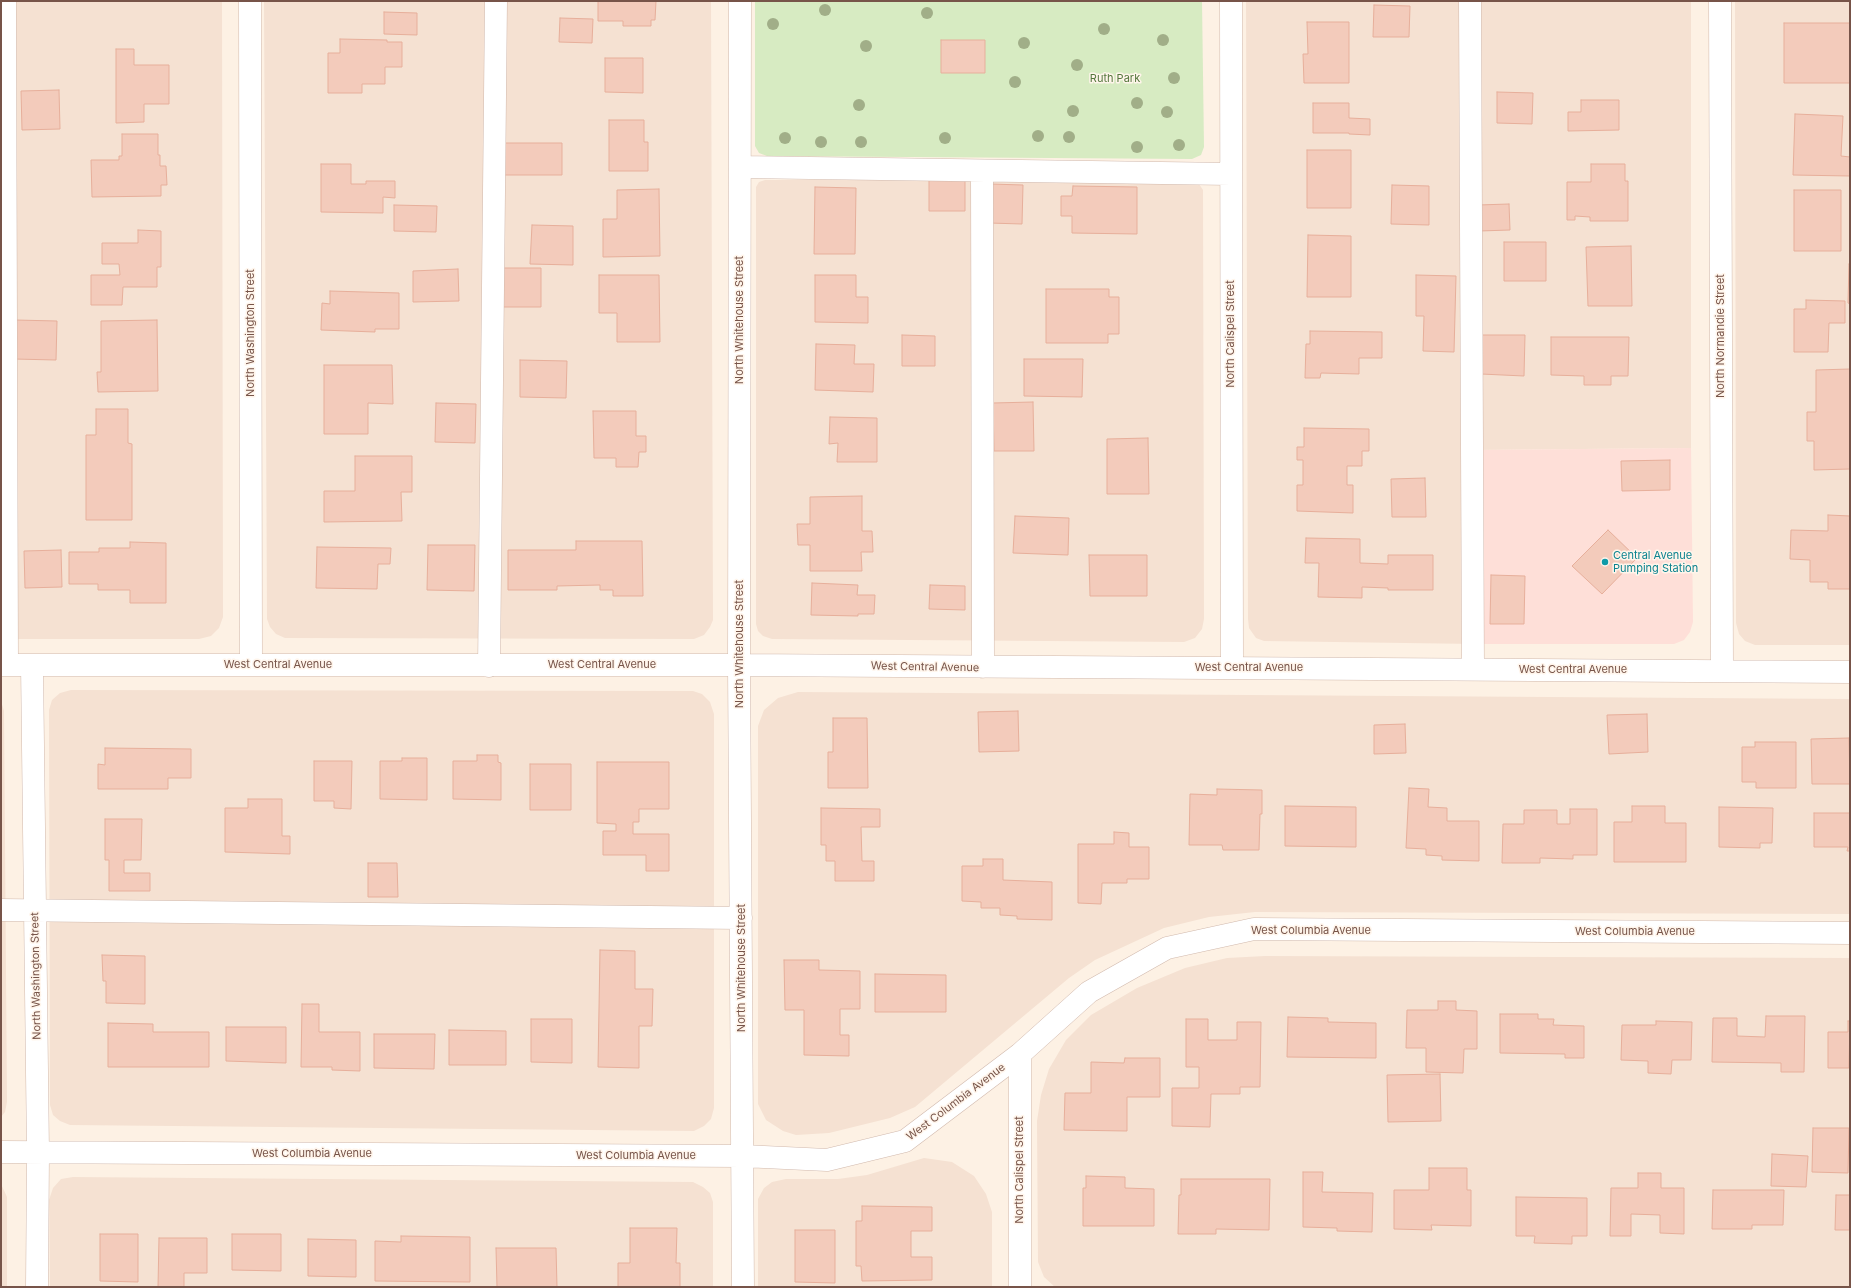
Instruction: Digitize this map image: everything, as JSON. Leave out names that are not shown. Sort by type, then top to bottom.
[{"type":"street","points":[[4,665],[5,1]]},
{"type":"street","name":"North Washington Street","points":[[250,1],[252,665]]},
{"type":"street","points":[[489,666],[496,1]]},
{"type":"street","name":"North Whitehouse Street","points":[[740,1],[739,665],[743,1287]]},
{"type":"street","name":"North Calispel Street","points":[[1231,1],[1232,668]]},
{"type":"street","points":[[1470,1],[1473,669]]},
{"type":"street","name":"North Normandie Street","points":[[1720,1],[1722,671]]},
{"type":"street","points":[[740,167],[1231,174]]},
{"type":"street","points":[[982,171],[983,667]]},
{"type":"street","name":"West Central Avenue","points":[[4,665],[739,665],[1850,672]]},
{"type":"street","name":"North Washington Street","points":[[32,665],[38,1153],[37,1287]]},
{"type":"street","points":[[1,910],[741,918]]},
{"type":"street","name":"West Columbia Avenue","points":[[1,1152],[743,1156],[827,1160],[905,1141],[1020,1054],[1089,992],[1167,948],[1254,929],[1850,933]]},
{"type":"street","name":"North Calispel Street","points":[[1020,1054],[1020,1287]]},
{"type":"shaded area","points":[[1,1],[222,1],[223,617],[219,628],[211,636],[199,639],[1,639]]},
{"type":"shaded area","points":[[264,1],[711,1],[713,620],[704,635],[694,639],[285,638],[276,634],[270,627],[267,619]]},
{"type":"shaded area","points":[[1246,1],[1691,1],[1691,448],[1475,450],[1476,644],[1264,641],[1256,638],[1249,628]]},
{"type":"shaded area","points":[[1735,1],[1850,1],[1850,645],[1755,645],[1745,641],[1739,634],[1736,623]]},
{"type":"shaded area","points":[[765,180],[1192,180],[1199,184],[1203,190],[1204,619],[1202,629],[1195,638],[1184,642],[772,639],[763,636],[758,631],[756,624],[756,187],[759,182]]},
{"type":"shaded area","points":[[1691,448],[1693,622],[1690,632],[1684,640],[1674,644],[1476,644],[1475,450]]},
{"type":"shaded area","points":[[71,690],[693,691],[702,694],[710,702],[714,714],[714,1108],[711,1119],[704,1126],[694,1131],[70,1125],[60,1121],[53,1115],[50,1105],[49,710],[52,700],[60,693]]},
{"type":"shaded area","points":[[798,692],[1850,699],[1850,914],[1255,912],[1209,917],[1164,928],[1095,960],[1069,978],[915,1107],[890,1118],[829,1133],[796,1135],[783,1131],[766,1120],[758,1104],[758,726],[764,710],[778,698]]},
{"type":"shaded area","points":[[1,701],[4,711],[7,1102],[5,1112],[1,1117]]},
{"type":"shaded area","points":[[1265,956],[1850,958],[1850,1287],[1055,1287],[1044,1277],[1038,1262],[1037,1121],[1041,1095],[1049,1069],[1066,1040],[1091,1015],[1137,988],[1185,968],[1227,958]]},
{"type":"shaded area","points":[[924,1158],[952,1162],[974,1176],[986,1194],[992,1212],[992,1287],[758,1287],[758,1199],[764,1188],[772,1182],[786,1179],[838,1179],[867,1175]]},
{"type":"shaded area","points":[[73,1177],[693,1182],[703,1187],[710,1193],[713,1202],[713,1287],[50,1287],[49,1200],[53,1188],[61,1179]]},
{"type":"shaded area","points":[[1,1184],[7,1197],[7,1287],[1,1287]]},
{"type":"green space","name":"Ruth Park","points":[[755,1],[1202,1],[1204,147],[1201,155],[1192,159],[767,156],[759,153],[755,146]]},
{"type":"building","points":[[598,1],[656,1],[655,20],[651,20],[651,26],[623,26],[623,21],[598,21]]},
{"type":"building","points":[[1374,5],[1410,6],[1409,37],[1373,37]]},
{"type":"building","points":[[384,12],[417,13],[417,35],[384,34]]},
{"type":"building","points":[[560,18],[593,19],[592,43],[559,42]]},
{"type":"building","points":[[1307,22],[1349,22],[1349,83],[1304,83],[1303,54],[1308,54]]},
{"type":"building","points":[[1784,23],[1850,23],[1850,83],[1784,83]]},
{"type":"building","points":[[340,39],[387,40],[387,42],[402,42],[402,67],[385,67],[385,84],[362,84],[362,93],[328,93],[328,53],[340,53]]},
{"type":"building","points":[[941,40],[985,40],[985,73],[941,73]]},
{"type":"building","points":[[116,49],[134,49],[134,65],[169,65],[169,104],[144,104],[144,122],[116,123]]},
{"type":"building","points":[[605,58],[643,58],[643,93],[605,92]]},
{"type":"building","points":[[59,90],[60,129],[22,130],[21,91]]},
{"type":"building","points":[[1497,92],[1533,93],[1532,124],[1497,123]]},
{"type":"building","points":[[1581,100],[1619,100],[1619,130],[1568,131],[1568,112],[1581,112]]},
{"type":"building","points":[[1313,103],[1349,103],[1349,118],[1370,119],[1370,135],[1349,133],[1313,133]]},
{"type":"building","points":[[1795,114],[1843,116],[1841,156],[1850,157],[1850,176],[1793,175]]},
{"type":"building","points":[[609,120],[644,120],[644,142],[648,142],[648,171],[609,171]]},
{"type":"building","points":[[122,134],[158,134],[158,155],[160,155],[160,166],[166,166],[167,185],[161,185],[161,196],[92,197],[91,160],[119,160],[119,156],[122,156]]},
{"type":"building","points":[[501,143],[562,143],[562,175],[501,175]]},
{"type":"building","points":[[1307,150],[1351,150],[1351,208],[1307,208]]},
{"type":"building","points":[[321,164],[351,164],[351,184],[366,184],[366,181],[395,181],[395,198],[383,197],[383,213],[321,212]]},
{"type":"building","points":[[1591,164],[1625,164],[1625,181],[1628,181],[1628,221],[1590,221],[1590,217],[1575,216],[1575,220],[1567,220],[1567,182],[1591,182]]},
{"type":"building","points":[[929,178],[965,179],[965,211],[929,211]]},
{"type":"building","points":[[990,184],[1023,185],[1022,224],[989,223]]},
{"type":"building","points":[[1392,185],[1429,186],[1429,225],[1391,224]]},
{"type":"building","points":[[1073,186],[1137,187],[1137,234],[1072,233],[1072,216],[1061,216],[1061,196],[1072,196]]},
{"type":"building","points":[[815,187],[856,188],[855,254],[814,254]]},
{"type":"building","points":[[659,189],[660,256],[603,257],[603,219],[617,219],[617,190]]},
{"type":"building","points":[[1794,190],[1841,190],[1841,251],[1794,251]]},
{"type":"building","points":[[1509,204],[1510,230],[1479,231],[1478,205]]},
{"type":"building","points":[[394,205],[437,206],[436,232],[394,231]]},
{"type":"building","points":[[532,225],[573,226],[573,265],[530,264]]},
{"type":"building","points":[[138,230],[161,231],[161,267],[157,267],[157,287],[123,287],[122,305],[91,305],[91,275],[120,275],[119,264],[102,264],[102,243],[138,243]]},
{"type":"building","points":[[1308,235],[1351,236],[1351,297],[1307,297]]},
{"type":"building","points":[[1504,242],[1546,242],[1546,281],[1504,281]]},
{"type":"building","points":[[1631,246],[1632,306],[1588,306],[1586,247]]},
{"type":"building","points":[[1850,264],[1850,304],[1848,303]]},
{"type":"building","points":[[500,268],[541,268],[541,307],[500,307]]},
{"type":"building","points":[[458,269],[459,301],[413,302],[413,271]]},
{"type":"building","points":[[599,275],[659,275],[660,342],[617,342],[617,313],[599,313]]},
{"type":"building","points":[[815,275],[856,275],[856,297],[868,297],[868,323],[815,322]]},
{"type":"building","points":[[1416,275],[1456,276],[1454,352],[1423,351],[1424,316],[1416,316]]},
{"type":"building","points":[[1046,289],[1109,289],[1109,297],[1119,297],[1119,334],[1108,334],[1108,343],[1046,343]]},
{"type":"building","points":[[330,291],[399,293],[399,329],[375,329],[375,332],[321,330],[322,303],[330,304]]},
{"type":"building","points":[[1806,300],[1845,301],[1845,323],[1829,323],[1828,352],[1794,352],[1794,309],[1806,309]]},
{"type":"building","points":[[15,320],[57,321],[56,360],[14,359]]},
{"type":"building","points":[[157,320],[158,391],[98,392],[97,372],[101,372],[101,321]]},
{"type":"building","points":[[1310,331],[1382,332],[1382,358],[1359,358],[1359,374],[1321,373],[1320,378],[1305,378],[1306,344],[1310,344]]},
{"type":"building","points":[[902,335],[935,336],[935,366],[902,366]]},
{"type":"building","points":[[1482,335],[1525,335],[1524,376],[1481,374]]},
{"type":"building","points":[[1551,337],[1629,337],[1628,376],[1611,376],[1611,385],[1584,385],[1584,376],[1551,375]]},
{"type":"building","points":[[816,344],[855,345],[854,364],[874,364],[873,392],[815,390]]},
{"type":"building","points":[[1024,359],[1083,359],[1082,397],[1024,396]]},
{"type":"building","points":[[520,360],[567,361],[566,398],[520,397]]},
{"type":"building","points":[[324,365],[392,365],[393,404],[368,403],[368,434],[324,434]]},
{"type":"building","points":[[1850,369],[1850,469],[1814,470],[1814,441],[1807,441],[1807,412],[1816,412],[1816,370]]},
{"type":"building","points":[[1033,402],[1034,451],[994,451],[993,403]]},
{"type":"building","points":[[436,403],[476,404],[475,443],[435,442]]},
{"type":"building","points":[[96,409],[128,409],[128,443],[132,444],[132,520],[86,520],[86,435],[96,435]]},
{"type":"building","points":[[593,411],[636,411],[636,436],[646,436],[646,452],[639,452],[638,467],[616,467],[616,458],[594,458]]},
{"type":"building","points":[[830,417],[877,418],[877,462],[837,462],[838,443],[829,444]]},
{"type":"building","points":[[1304,428],[1369,429],[1369,451],[1362,451],[1362,466],[1347,466],[1347,485],[1353,485],[1353,513],[1297,511],[1297,485],[1303,485],[1303,460],[1297,460],[1297,447],[1304,447]]},
{"type":"building","points":[[1148,438],[1149,494],[1107,494],[1107,439]]},
{"type":"building","points":[[355,456],[412,456],[412,492],[401,492],[402,521],[324,522],[324,491],[355,491]]},
{"type":"building","points":[[1670,460],[1670,490],[1622,491],[1621,461]]},
{"type":"building","points":[[1425,478],[1426,517],[1392,517],[1391,479]]},
{"type":"building","points":[[862,496],[862,531],[872,531],[873,552],[861,552],[862,571],[810,571],[810,545],[798,545],[797,524],[810,524],[810,497]]},
{"type":"building","points":[[1828,515],[1850,516],[1850,589],[1828,589],[1828,582],[1810,582],[1810,560],[1790,559],[1791,530],[1828,531]]},
{"type":"building","points":[[1015,516],[1069,518],[1068,555],[1013,553]]},
{"type":"building","name":"Central Avenue Pumping Station","points":[[1608,530],[1637,558],[1602,594],[1572,566]]},
{"type":"building","points":[[1306,538],[1360,539],[1360,563],[1388,564],[1388,555],[1433,555],[1433,590],[1388,590],[1388,588],[1362,587],[1362,598],[1318,597],[1319,563],[1305,563]]},
{"type":"building","points":[[576,541],[642,541],[643,596],[613,596],[613,590],[600,590],[600,585],[557,586],[557,590],[508,590],[508,550],[576,550]]},
{"type":"building","points":[[130,542],[166,543],[166,603],[130,603],[130,590],[98,590],[98,584],[69,584],[69,552],[99,552],[99,548],[130,548]]},
{"type":"building","points":[[428,545],[475,545],[474,591],[427,590]]},
{"type":"building","points":[[317,547],[391,548],[390,564],[378,564],[377,589],[316,588]]},
{"type":"building","points":[[61,550],[62,587],[25,588],[24,551]]},
{"type":"building","points":[[1089,555],[1147,555],[1147,596],[1090,596]]},
{"type":"building","points":[[1491,575],[1525,576],[1524,624],[1490,624]]},
{"type":"building","points":[[812,583],[858,585],[857,595],[875,595],[874,614],[858,614],[858,616],[811,615]]},
{"type":"building","points":[[930,585],[965,586],[965,610],[929,609]]},
{"type":"building","points":[[1018,711],[1019,751],[979,752],[978,712]]},
{"type":"building","points":[[1647,714],[1648,752],[1609,754],[1607,715]]},
{"type":"building","points":[[833,718],[867,718],[868,788],[828,788],[828,752],[833,752]]},
{"type":"building","points":[[1405,724],[1406,753],[1374,754],[1374,725]]},
{"type":"building","points":[[1849,738],[1850,784],[1812,784],[1811,739]]},
{"type":"building","points":[[1755,742],[1796,742],[1796,788],[1756,788],[1756,782],[1742,782],[1742,747],[1755,747]]},
{"type":"building","points":[[105,748],[191,749],[191,778],[168,778],[168,789],[98,789],[98,764],[105,765]]},
{"type":"building","points":[[477,755],[498,755],[498,762],[501,763],[501,800],[453,799],[453,761],[477,761]]},
{"type":"building","points":[[402,758],[427,758],[427,800],[380,799],[380,761],[402,761]]},
{"type":"building","points":[[314,761],[352,761],[351,809],[334,808],[334,801],[314,801]]},
{"type":"building","points":[[597,762],[669,762],[669,809],[639,809],[639,822],[633,822],[633,834],[669,834],[669,871],[646,871],[646,855],[603,855],[603,831],[616,831],[616,824],[597,823]]},
{"type":"building","points":[[530,764],[571,764],[571,810],[530,810]]},
{"type":"building","points":[[1409,788],[1429,789],[1428,807],[1447,808],[1447,821],[1479,821],[1479,861],[1442,860],[1442,856],[1426,855],[1426,849],[1406,848]]},
{"type":"building","points":[[1217,789],[1262,790],[1259,850],[1223,850],[1222,845],[1189,845],[1190,794],[1217,795]]},
{"type":"building","points":[[248,799],[282,799],[282,836],[290,836],[290,854],[225,852],[225,808],[248,808]]},
{"type":"building","points":[[1285,806],[1356,807],[1356,847],[1285,846]]},
{"type":"building","points":[[1632,806],[1665,806],[1665,823],[1686,823],[1686,862],[1614,862],[1614,822],[1632,822]]},
{"type":"building","points":[[1719,807],[1773,808],[1772,843],[1760,843],[1760,848],[1719,847]]},
{"type":"building","points":[[821,808],[880,809],[880,827],[861,827],[862,861],[874,861],[874,881],[835,881],[835,861],[826,861],[826,845],[821,845]]},
{"type":"building","points":[[1570,809],[1597,809],[1597,855],[1573,855],[1573,859],[1540,858],[1540,863],[1502,863],[1503,824],[1524,824],[1524,810],[1557,810],[1557,824],[1570,824]]},
{"type":"building","points":[[1814,813],[1850,813],[1850,851],[1847,851],[1848,847],[1814,847]]},
{"type":"building","points":[[105,819],[142,819],[141,860],[124,860],[124,873],[150,873],[150,891],[109,891],[109,860],[105,860]]},
{"type":"building","points":[[1114,832],[1129,833],[1129,847],[1149,847],[1149,879],[1127,879],[1127,883],[1102,883],[1101,904],[1078,903],[1078,844],[1114,844]]},
{"type":"building","points":[[983,859],[1003,859],[1003,880],[1052,882],[1052,920],[1017,919],[1017,916],[1000,915],[1000,908],[981,908],[981,902],[962,901],[962,866],[983,866]]},
{"type":"building","points":[[368,863],[397,863],[398,897],[368,897]]},
{"type":"building","points":[[600,950],[635,951],[635,989],[653,989],[652,1026],[639,1026],[639,1068],[598,1067]]},
{"type":"building","points":[[102,955],[145,956],[145,1004],[106,1003],[106,981],[103,981]]},
{"type":"building","points":[[784,960],[819,960],[819,970],[860,971],[860,1009],[840,1009],[840,1035],[849,1035],[849,1056],[804,1055],[804,1010],[785,1010]]},
{"type":"building","points":[[875,974],[946,975],[946,1012],[875,1012]]},
{"type":"building","points":[[1438,1001],[1456,1001],[1456,1010],[1477,1011],[1477,1049],[1464,1049],[1463,1073],[1426,1072],[1426,1048],[1406,1048],[1407,1010],[1438,1010]]},
{"type":"building","points":[[302,1004],[319,1004],[319,1032],[360,1032],[360,1071],[332,1070],[332,1067],[301,1067]]},
{"type":"building","points":[[1500,1014],[1538,1014],[1538,1019],[1554,1019],[1553,1025],[1584,1026],[1584,1058],[1565,1058],[1565,1054],[1500,1053]]},
{"type":"building","points":[[1766,1016],[1805,1016],[1804,1072],[1781,1072],[1781,1063],[1712,1062],[1713,1018],[1737,1018],[1737,1036],[1765,1037]]},
{"type":"building","points":[[1288,1017],[1328,1018],[1328,1022],[1376,1023],[1376,1058],[1287,1057]]},
{"type":"building","points":[[531,1019],[572,1019],[572,1063],[531,1062]]},
{"type":"building","points":[[1186,1019],[1208,1019],[1208,1040],[1237,1040],[1237,1022],[1261,1022],[1260,1087],[1240,1087],[1240,1094],[1211,1094],[1210,1127],[1172,1126],[1172,1088],[1199,1088],[1199,1067],[1186,1067]]},
{"type":"building","points":[[1656,1021],[1692,1022],[1691,1060],[1672,1060],[1671,1074],[1648,1073],[1648,1061],[1621,1060],[1622,1025],[1656,1025]]},
{"type":"building","points":[[1848,1021],[1850,1021],[1849,1068],[1828,1068],[1828,1032],[1848,1032]]},
{"type":"building","points":[[108,1023],[153,1024],[153,1032],[209,1032],[209,1067],[108,1067]]},
{"type":"building","points":[[226,1027],[286,1027],[286,1063],[226,1061]]},
{"type":"building","points":[[449,1030],[506,1031],[506,1065],[449,1065]]},
{"type":"building","points":[[374,1034],[435,1034],[434,1069],[374,1068]]},
{"type":"building","points":[[1125,1058],[1160,1058],[1160,1097],[1127,1097],[1127,1131],[1064,1130],[1065,1093],[1091,1093],[1091,1062],[1124,1063]]},
{"type":"building","points":[[1440,1074],[1441,1121],[1388,1122],[1387,1075]]},
{"type":"building","points":[[1813,1128],[1849,1128],[1848,1173],[1812,1172]]},
{"type":"building","points":[[1772,1154],[1808,1156],[1806,1187],[1771,1186]]},
{"type":"building","points":[[1429,1168],[1467,1168],[1467,1190],[1471,1190],[1471,1226],[1431,1225],[1432,1230],[1394,1229],[1394,1190],[1429,1190]]},
{"type":"building","points":[[1303,1172],[1323,1172],[1322,1192],[1373,1193],[1372,1232],[1337,1231],[1337,1228],[1303,1227]]},
{"type":"building","points":[[1638,1173],[1661,1173],[1661,1188],[1684,1188],[1684,1234],[1660,1233],[1660,1215],[1631,1214],[1631,1236],[1610,1236],[1611,1188],[1638,1188]]},
{"type":"building","points":[[1086,1176],[1125,1177],[1125,1188],[1154,1189],[1154,1226],[1083,1226],[1083,1188],[1086,1188]]},
{"type":"building","points":[[1181,1179],[1270,1179],[1269,1230],[1216,1229],[1216,1234],[1178,1234]]},
{"type":"building","points":[[1713,1190],[1784,1190],[1783,1225],[1752,1225],[1752,1229],[1712,1229]]},
{"type":"building","points":[[1836,1195],[1850,1195],[1850,1230],[1835,1230]]},
{"type":"building","points":[[1516,1197],[1587,1198],[1587,1236],[1572,1236],[1572,1244],[1534,1243],[1535,1236],[1516,1236]]},
{"type":"building","points":[[862,1206],[932,1207],[932,1231],[911,1231],[911,1257],[932,1257],[932,1280],[862,1281],[861,1266],[856,1266],[856,1221],[862,1221]]},
{"type":"building","points":[[630,1228],[677,1228],[676,1263],[680,1263],[680,1287],[618,1287],[618,1263],[630,1263]]},
{"type":"building","points":[[795,1230],[835,1230],[835,1283],[795,1282]]},
{"type":"building","points":[[100,1234],[138,1234],[138,1282],[100,1281]]},
{"type":"building","points":[[232,1234],[281,1234],[281,1271],[232,1270]]},
{"type":"building","points":[[401,1236],[470,1237],[470,1282],[375,1281],[375,1241],[401,1242]]},
{"type":"building","points":[[159,1238],[207,1238],[207,1273],[184,1273],[184,1287],[158,1287]]},
{"type":"building","points":[[308,1239],[356,1240],[356,1277],[308,1276]]},
{"type":"building","points":[[496,1248],[556,1248],[557,1287],[497,1287]]},
{"type":"place","name":"Central Avenue Pumping Station","points":[[1605,562]]}]
